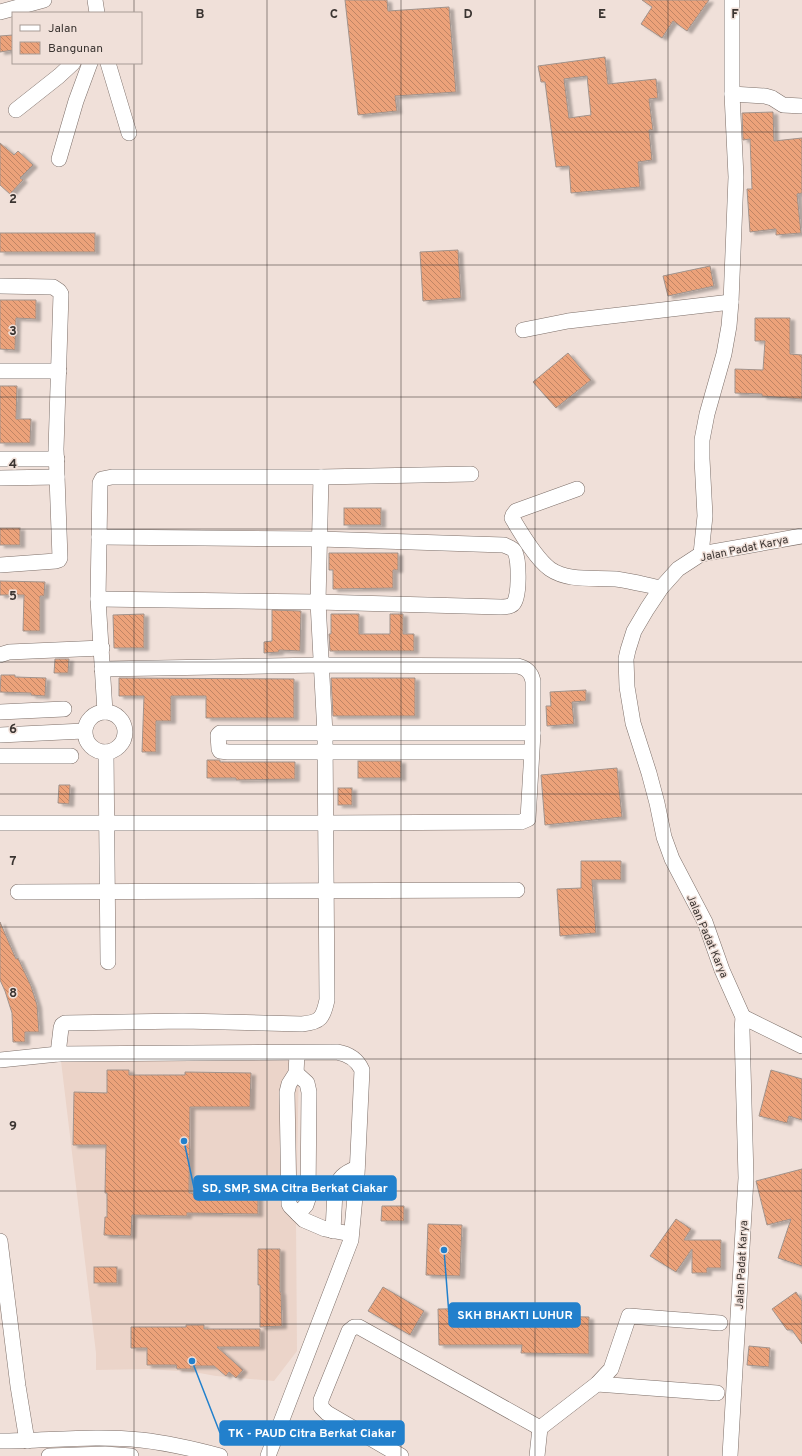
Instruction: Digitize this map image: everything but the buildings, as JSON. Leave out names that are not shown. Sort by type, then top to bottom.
[{"type":"street","points":[[0,12],[44,0]]},
{"type":"street","points":[[95,0],[97,12]]},
{"type":"street","points":[[701,554],[705,516],[702,440],[707,414],[724,354],[729,326],[731,302],[736,177],[732,94],[732,0]]},
{"type":"street","points":[[16,110],[72,64]]},
{"type":"street","points":[[59,159],[76,101],[90,64]]},
{"type":"street","points":[[108,64],[129,133]]},
{"type":"street","points":[[732,94],[765,96],[772,98],[783,105],[802,106]]},
{"type":"street","points":[[0,286],[49,287],[59,291],[61,294],[56,459],[60,558],[59,560],[0,565]]},
{"type":"street","points":[[523,330],[568,321],[731,302]]},
{"type":"street","points":[[0,371],[59,371]]},
{"type":"street","points":[[0,459],[56,459]]},
{"type":"street","points":[[104,712],[102,648],[98,599],[100,483],[102,479],[471,474]]},
{"type":"street","points":[[0,478],[57,477]]},
{"type":"street","points":[[58,1054],[61,1028],[62,1025],[66,1023],[183,1021],[302,1024],[314,1023],[324,1014],[327,1000],[325,734],[318,602],[321,477]]},
{"type":"street","points":[[576,489],[516,511],[513,514],[512,518],[525,540],[542,561],[559,574],[577,578],[617,580],[661,588]]},
{"type":"street","name":"Jalan Padat Karya","points":[[730,1456],[746,1178],[742,1030],[743,1017],[722,970],[704,922],[672,859],[664,837],[651,780],[633,723],[627,687],[626,659],[634,631],[661,588],[678,569],[701,554],[802,536]]},
{"type":"street","points":[[98,599],[318,602],[501,607],[512,605],[518,595],[517,557],[511,548],[504,545],[320,539],[99,537]]},
{"type":"street","points":[[0,655],[9,652],[102,648]]},
{"type":"street","points":[[0,823],[326,823],[525,821],[528,819],[533,733],[533,681],[532,675],[525,667],[321,665],[102,669]]},
{"type":"street","points":[[0,712],[64,710]]},
{"type":"street","points":[[104,712],[111,713],[122,721],[125,735],[119,747],[113,751],[99,752],[88,744],[84,731],[86,724],[91,717],[97,713],[104,712]]},
{"type":"street","points":[[0,735],[84,731]]},
{"type":"street","points":[[531,752],[228,752],[220,751],[218,748],[218,735],[220,733],[533,733]]},
{"type":"street","points":[[106,752],[108,962]]},
{"type":"street","points":[[0,756],[70,756]]},
{"type":"street","points":[[18,892],[518,890]]},
{"type":"street","points":[[743,1017],[802,1046]]},
{"type":"street","points":[[0,1060],[58,1054],[344,1053],[358,1062],[362,1070],[357,1168],[351,1240],[268,1456]]},
{"type":"street","points":[[297,1054],[296,1073],[286,1092],[289,1204],[304,1220],[325,1229],[351,1234]]},
{"type":"street","points":[[296,1073],[307,1083],[309,1092],[308,1199],[306,1205],[298,1214]]},
{"type":"street","points":[[333,1231],[336,1186],[339,1179],[345,1172],[357,1168]]},
{"type":"street","points":[[0,1241],[27,1441]]},
{"type":"street","points":[[537,1456],[540,1428],[597,1384],[610,1369],[629,1316],[720,1323]]},
{"type":"street","points":[[401,1456],[327,1413],[321,1407],[320,1400],[349,1331],[354,1327],[359,1327],[540,1428]]},
{"type":"street","points":[[597,1384],[717,1393]]},
{"type":"street","points":[[0,1441],[27,1441],[60,1438],[141,1440],[179,1446],[220,1456]]},
{"type":"street","points":[[49,1456],[106,1454],[131,1456]]},
{"type":"shaded area","points":[[61,1061],[299,1061],[296,1220],[297,1351],[274,1381],[216,1376],[194,1372],[148,1369],[96,1370],[96,1353]]},
{"type":"place","name":"SD, SMP, SMA Citra Berkat Ciakar","points":[[184,1141]]},
{"type":"place","name":"SKH BHAKTI LUHUR","points":[[444,1250]]},
{"type":"place","name":"TK - PAUD Citra Berkat Ciakar","points":[[192,1361]]}]
